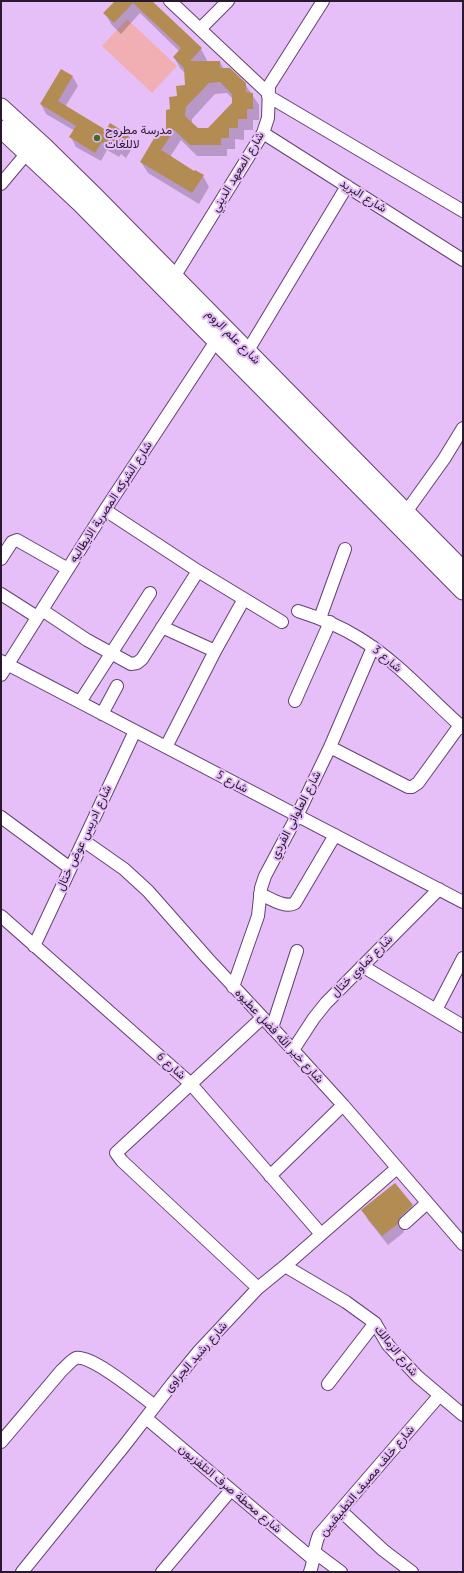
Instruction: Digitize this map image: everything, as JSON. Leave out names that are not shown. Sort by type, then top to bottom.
[{"type":"street","points":[[170,1],[268,94],[463,211]]},
{"type":"street","points":[[200,30],[228,1]]},
{"type":"street","name":"شارع المعهد الديني","points":[[174,277],[263,133],[268,118],[269,86],[323,1]]},
{"type":"street","name":"شارع علم الروم","points":[[1,107],[70,172],[463,570]]},
{"type":"street","name":"شارع علم الروم","points":[[1,129],[81,204],[463,590]]},
{"type":"street","name":"شارع البريد","points":[[263,133],[463,260]]},
{"type":"street","points":[[1,184],[27,153]]},
{"type":"street","points":[[247,352],[347,186]]},
{"type":"street","name":"شارع الشركه المصرية الايطاليه","points":[[1,676],[4,663],[40,614],[105,510],[216,341]]},
{"type":"street","points":[[406,512],[444,459],[463,428]]},
{"type":"street","points":[[105,510],[198,571],[282,622]]},
{"type":"street","points":[[1,559],[12,542],[17,540],[68,569]]},
{"type":"street","points":[[295,701],[325,620],[345,549]]},
{"type":"street","points":[[1,594],[131,664],[137,663],[142,659],[198,571]]},
{"type":"street","points":[[80,702],[150,593]]},
{"type":"street","points":[[166,747],[215,651],[244,599]]},
{"type":"street","name":"شارع 3","points":[[298,611],[325,620],[359,637],[393,663],[462,726]]},
{"type":"street","points":[[162,627],[215,651]]},
{"type":"street","name":"شارع العلوانى الفردي","points":[[233,986],[258,916],[260,894],[265,876],[297,816],[330,747],[373,647]]},
{"type":"street","name":"شارع 5","points":[[4,663],[463,902]]},
{"type":"street","points":[[102,714],[116,686]]},
{"type":"street","points":[[330,747],[408,787],[412,787],[418,784],[462,726]]},
{"type":"street","name":"شارع ادريس عوض ختال","points":[[34,946],[135,731]]},
{"type":"street","points":[[1,817],[70,868]]},
{"type":"street","points":[[260,894],[286,905],[296,903],[335,835]]},
{"type":"street","name":"شارع خير الله فضل عطيوه","points":[[84,841],[136,879],[293,1050],[463,1244]]},
{"type":"street","name":"شارع تماوي ختال","points":[[293,1050],[314,1018],[326,1003],[439,889]]},
{"type":"street","name":"شارع 6","points":[[1,916],[190,1083],[321,1234]]},
{"type":"street","points":[[272,1028],[297,951]]},
{"type":"street","points":[[436,1010],[463,958]]},
{"type":"street","points":[[362,966],[463,1026]]},
{"type":"street","points":[[258,1288],[122,1161],[116,1153],[262,1018]]},
{"type":"street","points":[[270,1176],[343,1106]]},
{"type":"street","name":"شارع رشيد الجراوى","points":[[22,1572],[199,1351],[258,1288],[397,1168]]},
{"type":"street","points":[[405,1223],[427,1203]]},
{"type":"street","name":"شارع الزمالك","points":[[285,1266],[346,1302],[374,1323],[388,1345],[417,1376],[463,1415]]},
{"type":"street","points":[[328,1384],[374,1323]]},
{"type":"street","points":[[1,1442],[57,1376],[70,1362],[76,1358],[101,1366],[155,1406]]},
{"type":"street","name":"شارع خلف مصيف التطبيقيين","points":[[310,1572],[320,1535],[440,1396]]},
{"type":"street","name":"شارع محطة صرف التلفزيون","points":[[146,1418],[231,1490],[314,1556]]},
{"type":"street","points":[[162,1572],[231,1490]]},
{"type":"street","points":[[341,1511],[384,1550],[412,1572]]},
{"type":"street","points":[[314,1556],[341,1572]]},
{"type":"shaded area","points":[[127,19],[177,66],[152,93],[102,46]]},
{"type":"building","points":[[115,1],[152,1],[202,48],[190,61],[220,61],[220,68],[230,68],[246,83],[246,92],[253,93],[253,109],[247,109],[247,119],[238,119],[238,128],[229,128],[229,138],[221,138],[221,145],[190,145],[174,130],[162,149],[160,149],[194,171],[195,170],[204,175],[192,193],[140,162],[159,130],[166,134],[166,110],[170,109],[169,97],[177,96],[176,86],[185,85],[184,68],[173,57],[181,48],[133,3],[114,23],[103,13]],"holes":[[[220,82],[232,94],[232,103],[208,128],[198,128],[185,116],[186,107],[209,83]]]},
{"type":"building","points":[[61,69],[73,76],[58,101],[106,130],[110,123],[129,135],[121,149],[115,145],[113,149],[102,142],[95,153],[69,137],[76,126],[40,104]]},
{"type":"building","points":[[395,1183],[413,1205],[400,1217],[398,1224],[382,1236],[361,1210]]},
{"type":"place","name":"مدرسة مطروح لاللغات","points":[[97,138]]}]
